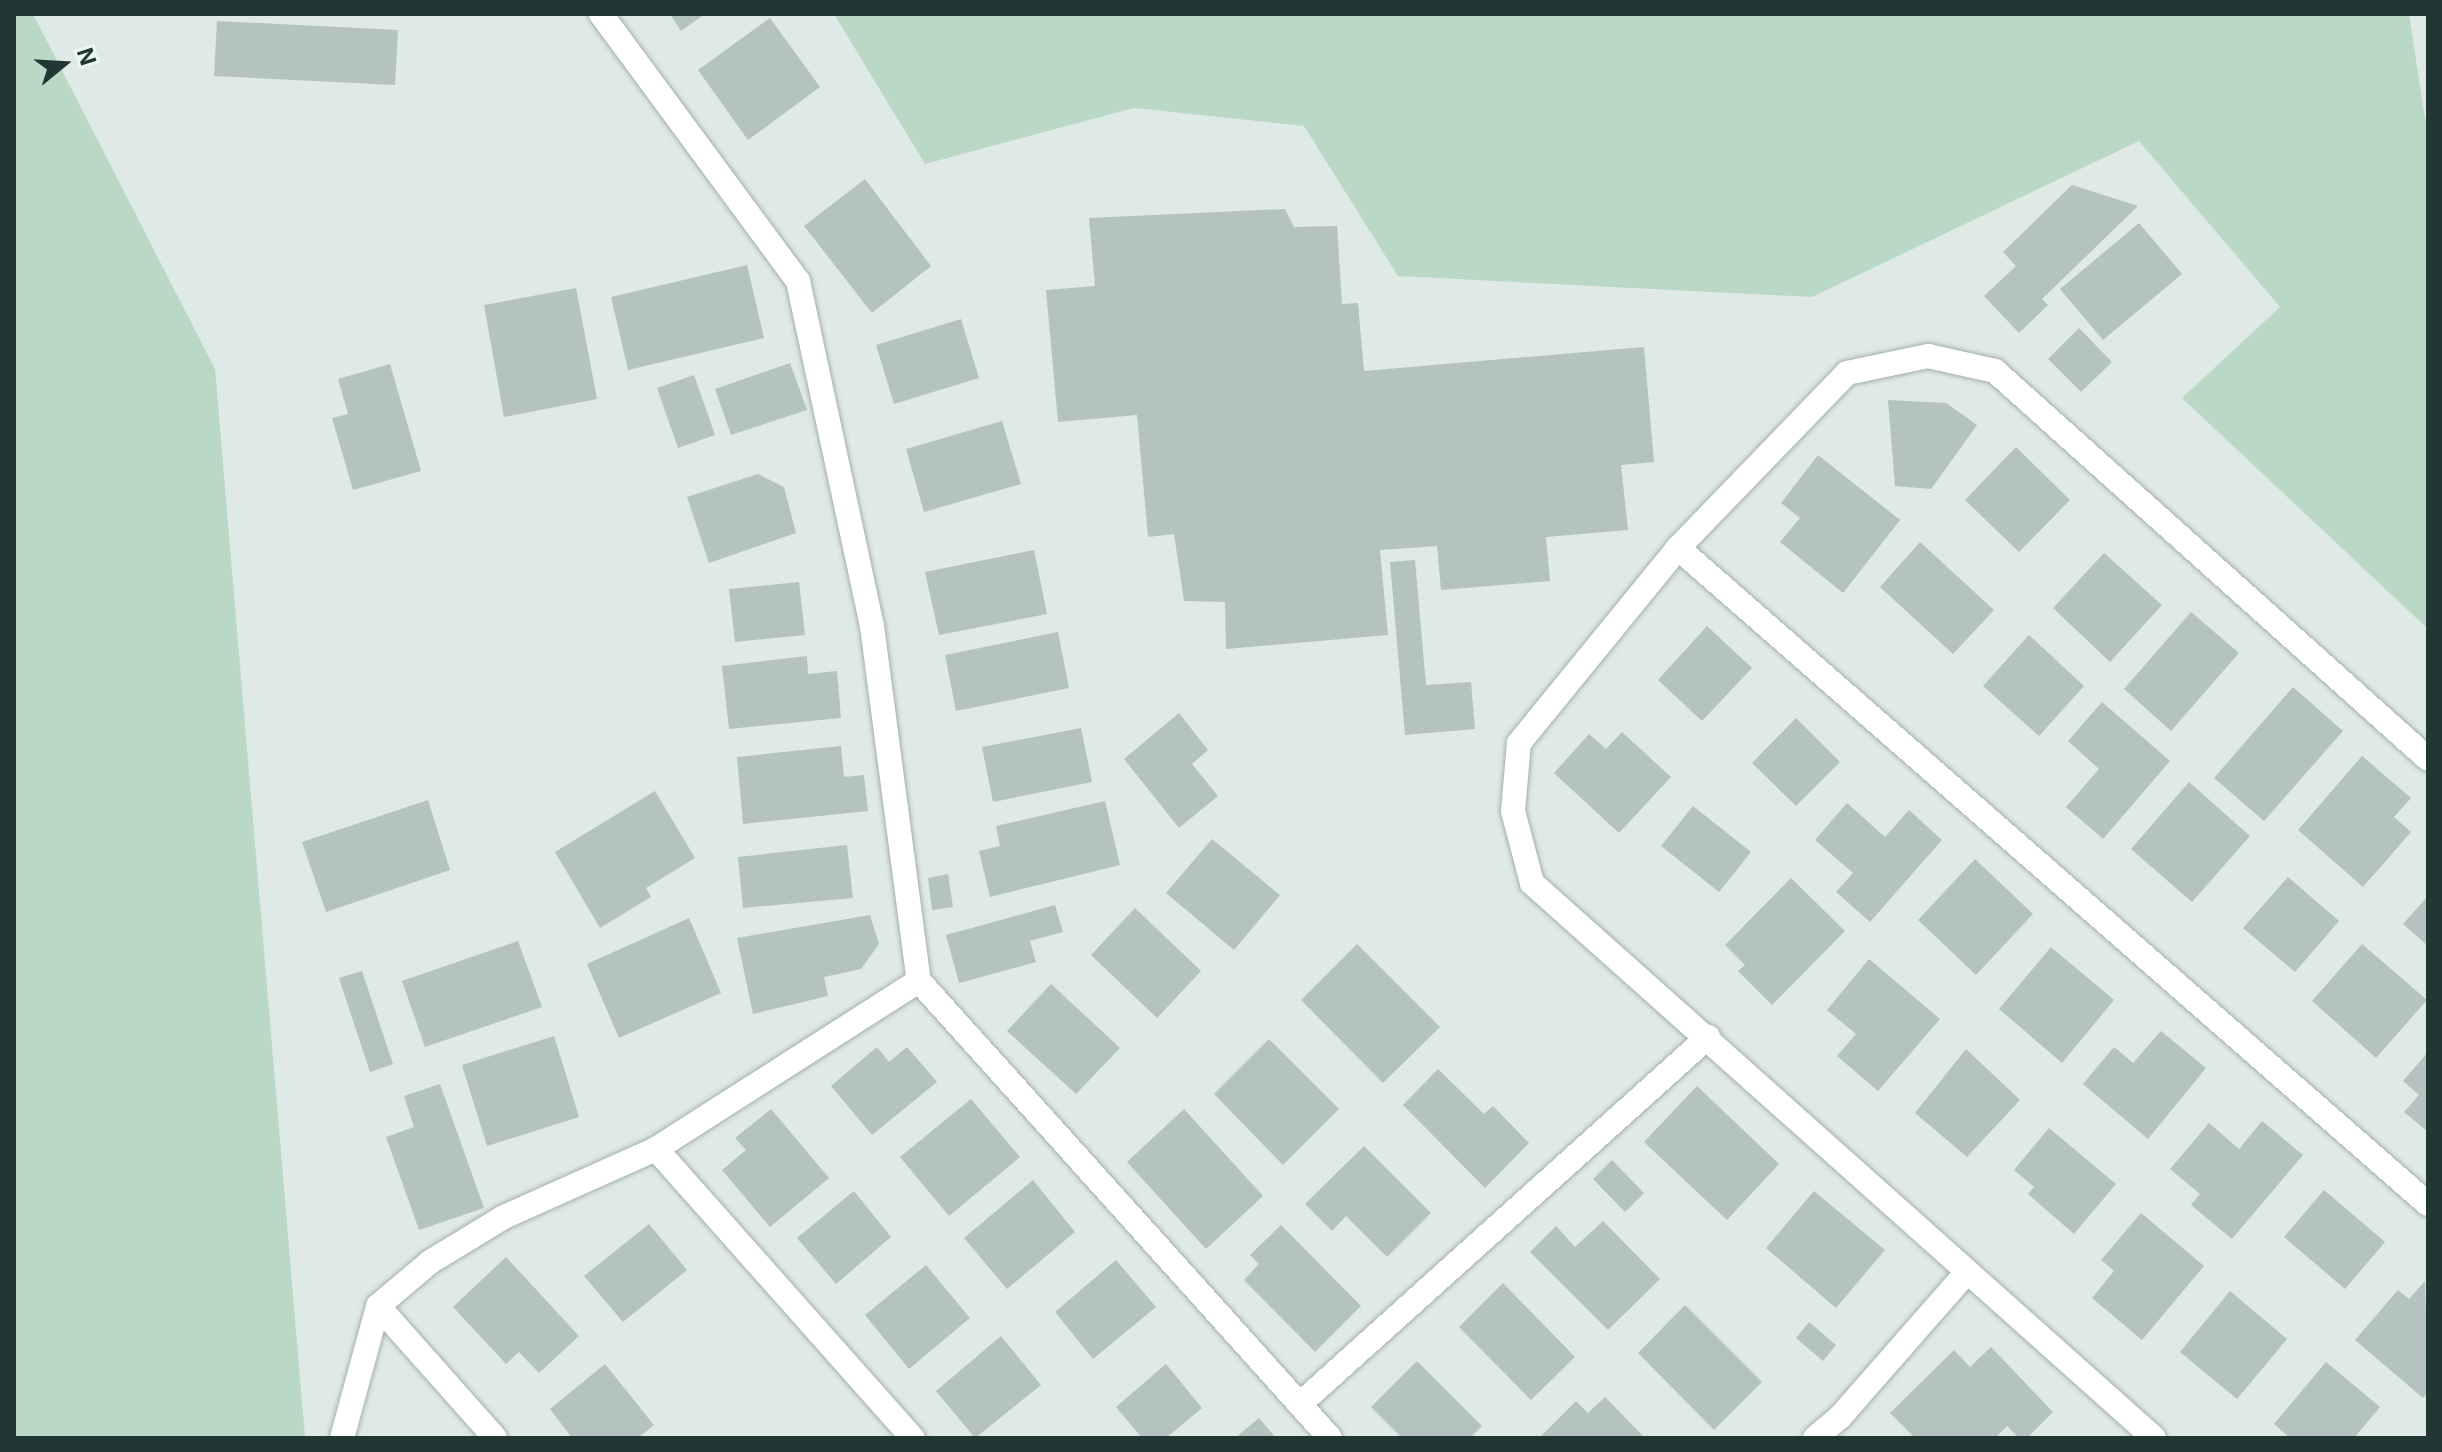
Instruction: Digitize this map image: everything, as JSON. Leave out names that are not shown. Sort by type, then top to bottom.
[{"type":"street","points":[[601,14],[798,281],[872,626],[919,981],[1330,1438]]},
{"type":"street","points":[[2154,1438],[1532,883],[1513,811],[1519,743],[1678,548],[1847,373],[1928,356],[1995,371],[2428,759]]},
{"type":"street","points":[[1678,548],[2428,1204]]},
{"type":"street","points":[[342,1438],[378,1306],[430,1262],[504,1217],[656,1149],[919,981]]},
{"type":"street","points":[[1300,1404],[1708,1037]]},
{"type":"street","points":[[656,1149],[913,1438]]},
{"type":"street","points":[[1815,1438],[1840,1417],[1967,1272]]},
{"type":"street","points":[[378,1306],[495,1438]]},
{"type":"green space","points":[[14,14],[33,14],[215,369],[305,1438],[14,1438]]},
{"type":"green space","points":[[834,14],[2409,14],[2428,138],[2428,629],[2182,398],[2280,307],[2139,141],[1812,297],[1398,276],[1304,126],[1134,108],[925,164]]},
{"type":"building","points":[[670,14],[705,14],[681,31]]},
{"type":"building","points":[[770,18],[820,87],[748,140],[698,70]]},
{"type":"building","points":[[217,21],[398,30],[395,85],[214,76]]},
{"type":"building","points":[[865,179],[931,266],[872,313],[804,226]]},
{"type":"building","points":[[2072,185],[2138,206],[2042,299],[2048,305],[2019,333],[1984,296],[2016,266],[2003,252]]},
{"type":"building","points":[[1285,209],[1294,227],[1337,226],[1342,304],[1358,303],[1364,371],[1644,347],[1654,462],[1621,465],[1628,530],[1546,537],[1550,581],[1441,590],[1437,546],[1380,550],[1388,635],[1226,649],[1225,602],[1184,601],[1174,534],[1148,537],[1137,415],[1058,422],[1046,290],[1095,286],[1089,218]]},
{"type":"building","points":[[2139,223],[2182,274],[2103,340],[2060,289]]},
{"type":"building","points":[[747,265],[764,338],[628,370],[611,297]]},
{"type":"building","points":[[576,288],[597,399],[504,417],[484,305]]},
{"type":"building","points":[[961,319],[979,378],[894,404],[876,345]]},
{"type":"building","points":[[2079,328],[2112,362],[2081,392],[2048,359]]},
{"type":"building","points":[[790,363],[807,410],[731,435],[715,389]]},
{"type":"building","points":[[390,364],[421,471],[353,490],[332,418],[348,414],[338,379]]},
{"type":"building","points":[[694,375],[715,435],[678,448],[657,388]]},
{"type":"building","points":[[1888,400],[1946,403],[1977,425],[1931,489],[1895,486]]},
{"type":"building","points":[[1002,421],[1021,484],[924,512],[906,449]]},
{"type":"building","points":[[2016,447],[2070,500],[2019,552],[1965,500]]},
{"type":"building","points":[[1818,455],[1900,520],[1843,593],[1780,542],[1800,518],[1781,503]]},
{"type":"building","points":[[758,474],[784,487],[796,533],[709,563],[687,497]]},
{"type":"building","points":[[1920,542],[1994,610],[1953,654],[1880,587]]},
{"type":"building","points":[[1034,550],[1047,614],[939,635],[925,572]]},
{"type":"building","points":[[2104,553],[2162,605],[2110,662],[2053,608]]},
{"type":"building","points":[[1415,560],[1426,685],[1471,682],[1475,729],[1405,735],[1390,562]]},
{"type":"building","points":[[799,582],[805,635],[735,642],[729,589]]},
{"type":"building","points":[[2191,612],[2239,653],[2171,731],[2124,689]]},
{"type":"building","points":[[1707,626],[1752,668],[1702,721],[1658,680]]},
{"type":"building","points":[[1058,632],[1069,688],[956,711],[945,655]]},
{"type":"building","points":[[2029,635],[2084,686],[2039,736],[1983,686]]},
{"type":"building","points":[[807,656],[808,674],[837,671],[841,718],[729,729],[722,666]]},
{"type":"building","points":[[2293,687],[2343,731],[2264,821],[2214,778]]},
{"type":"building","points":[[2102,702],[2170,761],[2103,839],[2066,807],[2099,769],[2068,741]]},
{"type":"building","points":[[1179,713],[1208,750],[1192,764],[1218,796],[1179,828],[1124,759]]},
{"type":"building","points":[[1796,718],[1840,762],[1796,806],[1752,763]]},
{"type":"building","points":[[1081,728],[1092,782],[993,802],[982,747]]},
{"type":"building","points":[[1622,732],[1671,777],[1619,833],[1554,773],[1589,734],[1606,749]]},
{"type":"building","points":[[841,746],[844,777],[864,775],[868,811],[743,824],[737,757]]},
{"type":"building","points":[[2362,756],[2411,798],[2394,817],[2411,832],[2363,887],[2298,830]]},
{"type":"building","points":[[2189,782],[2250,836],[2192,902],[2131,849]]},
{"type":"building","points":[[655,791],[695,858],[646,888],[651,897],[600,928],[555,852]]},
{"type":"building","points":[[428,800],[450,870],[326,912],[302,842]]},
{"type":"building","points":[[1105,801],[1120,865],[990,897],[979,851],[1000,846],[996,826]]},
{"type":"building","points":[[1847,803],[1885,837],[1909,810],[1942,840],[1870,922],[1836,892],[1853,873],[1815,840]]},
{"type":"building","points":[[1693,806],[1751,852],[1719,892],[1661,846]]},
{"type":"building","points":[[1212,839],[1280,895],[1234,950],[1166,893]]},
{"type":"building","points":[[847,845],[853,898],[743,908],[738,857]]},
{"type":"building","points":[[1975,859],[2033,914],[1976,975],[1918,920]]},
{"type":"building","points":[[948,874],[953,907],[932,910],[928,878]]},
{"type":"building","points":[[2288,877],[2339,921],[2295,972],[2243,928]]},
{"type":"building","points":[[1791,878],[1845,931],[1772,1005],[1738,971],[1745,965],[1725,945]]},
{"type":"building","points":[[2428,896],[2428,946],[2403,924]]},
{"type":"building","points":[[1055,905],[1063,932],[1030,941],[1036,962],[959,983],[946,935]]},
{"type":"building","points":[[1135,908],[1201,971],[1157,1018],[1091,955]]},
{"type":"building","points":[[870,915],[879,944],[861,969],[824,977],[828,996],[753,1014],[737,938]]},
{"type":"building","points":[[689,918],[721,993],[619,1038],[587,964]]},
{"type":"building","points":[[518,941],[542,1007],[425,1047],[402,981]]},
{"type":"building","points":[[1357,944],[1440,1027],[1383,1083],[1301,1000]]},
{"type":"building","points":[[2362,944],[2427,1000],[2376,1058],[2312,1001]]},
{"type":"building","points":[[2051,947],[2114,1000],[2062,1063],[1999,1009]]},
{"type":"building","points":[[1869,959],[1940,1019],[1878,1091],[1837,1056],[1856,1034],[1827,1010]]},
{"type":"building","points":[[362,971],[393,1064],[370,1072],[339,978]]},
{"type":"building","points":[[1051,984],[1120,1048],[1076,1094],[1007,1031]]},
{"type":"building","points":[[2161,1031],[2206,1068],[2148,1139],[2083,1084],[2114,1047],[2133,1063]]},
{"type":"building","points":[[554,1036],[579,1117],[487,1146],[462,1065]]},
{"type":"building","points":[[1269,1039],[1339,1109],[1283,1165],[1214,1094]]},
{"type":"building","points":[[877,1047],[889,1062],[907,1047],[937,1082],[872,1135],[831,1086]]},
{"type":"building","points":[[1966,1049],[2020,1100],[1967,1157],[1915,1113]]},
{"type":"building","points":[[2428,1052],[2428,1132],[2404,1112],[2419,1095],[2403,1081]]},
{"type":"building","points":[[1438,1069],[1484,1114],[1493,1106],[1529,1143],[1485,1188],[1403,1105]]},
{"type":"building","points":[[440,1084],[484,1208],[419,1230],[386,1137],[414,1127],[404,1096]]},
{"type":"building","points":[[1697,1086],[1779,1164],[1727,1220],[1644,1142]]},
{"type":"building","points":[[971,1099],[1020,1157],[949,1216],[900,1157]]},
{"type":"building","points":[[771,1109],[829,1178],[770,1227],[722,1170],[746,1150],[735,1138]]},
{"type":"building","points":[[1184,1109],[1263,1196],[1206,1249],[1127,1162]]},
{"type":"building","points":[[2262,1121],[2303,1155],[2232,1239],[2191,1205],[2200,1194],[2170,1169],[2209,1123],[2239,1149]]},
{"type":"building","points":[[2049,1128],[2116,1184],[2074,1234],[2028,1194],[2034,1187],[2014,1170]]},
{"type":"building","points":[[1364,1146],[1431,1213],[1387,1257],[1346,1216],[1332,1231],[1305,1204]]},
{"type":"building","points":[[1612,1160],[1644,1193],[1625,1212],[1593,1179]]},
{"type":"building","points":[[1033,1180],[1075,1232],[1007,1289],[964,1238]]},
{"type":"building","points":[[2324,1190],[2385,1242],[2345,1289],[2284,1237]]},
{"type":"building","points":[[854,1191],[891,1237],[836,1284],[797,1238]]},
{"type":"building","points":[[1814,1191],[1885,1250],[1836,1308],[1766,1248]]},
{"type":"building","points":[[2141,1213],[2204,1266],[2142,1340],[2092,1298],[2114,1271],[2101,1260]]},
{"type":"building","points":[[1603,1221],[1660,1279],[1608,1330],[1530,1252],[1556,1226],[1575,1247]]},
{"type":"building","points":[[649,1224],[687,1270],[623,1322],[584,1276]]},
{"type":"building","points":[[1281,1225],[1361,1306],[1315,1352],[1244,1280],[1259,1264],[1250,1255]]},
{"type":"building","points":[[506,1257],[579,1336],[539,1373],[519,1352],[506,1364],[453,1307]]},
{"type":"building","points":[[1116,1260],[1156,1307],[1093,1359],[1055,1312]]},
{"type":"building","points":[[926,1265],[970,1318],[909,1369],[865,1315]]},
{"type":"building","points":[[2425,1281],[2428,1392],[2423,1398],[2355,1340],[2398,1290],[2409,1299]]},
{"type":"building","points":[[1503,1283],[1575,1357],[1531,1400],[1459,1327]]},
{"type":"building","points":[[2230,1291],[2287,1339],[2237,1399],[2180,1352]]},
{"type":"building","points":[[1685,1305],[1762,1382],[1714,1430],[1638,1353]]},
{"type":"building","points":[[1809,1322],[1836,1345],[1823,1361],[1796,1338]]},
{"type":"building","points":[[1001,1336],[1041,1385],[975,1438],[936,1391]]},
{"type":"building","points":[[1991,1347],[2053,1412],[2027,1438],[2019,1438],[2007,1426],[1995,1438],[1915,1438],[1890,1413],[1954,1350],[1970,1367]]},
{"type":"building","points":[[1417,1361],[1482,1426],[1470,1438],[1402,1438],[1371,1407]]},
{"type":"building","points":[[2326,1362],[2380,1407],[2354,1438],[2290,1438],[2274,1424]]},
{"type":"building","points":[[605,1364],[654,1425],[638,1438],[572,1438],[550,1409]]},
{"type":"building","points":[[1166,1364],[1202,1408],[1166,1438],[1142,1438],[1116,1407]]},
{"type":"building","points":[[1605,1397],[1645,1438],[1539,1438],[1576,1401],[1588,1413]]},
{"type":"building","points":[[1259,1418],[1276,1438],[1235,1438]]}]
